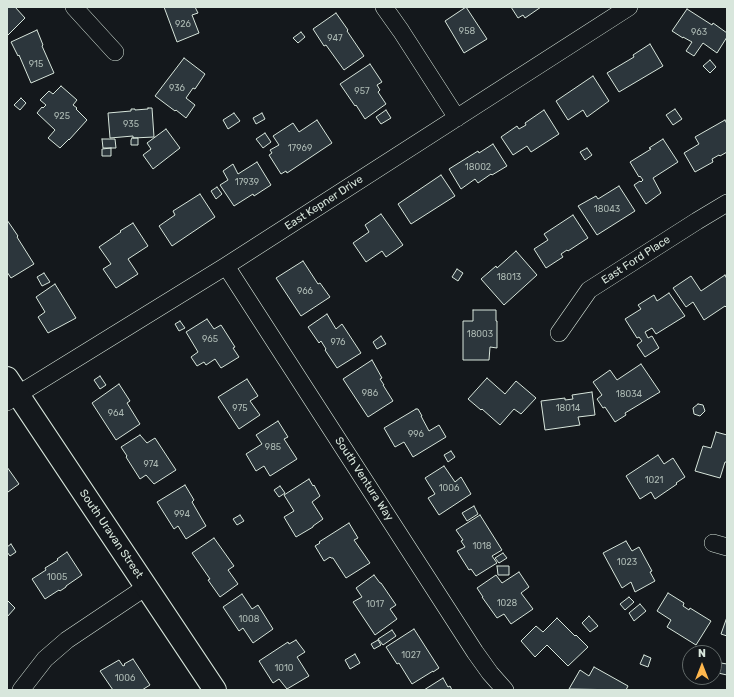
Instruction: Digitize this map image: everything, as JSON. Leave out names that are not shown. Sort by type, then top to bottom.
[{"type":"street","points":[[74,7],[115,52]]},
{"type":"street","points":[[384,7],[457,118]]},
{"type":"street","name":"East Kepner Drive","points":[[10,392],[226,266],[629,7]]},
{"type":"street","name":"East Ford Place","points":[[559,333],[589,290],[727,203]]},
{"type":"street","name":"South Ventura Way","points":[[226,266],[475,652],[490,673],[505,690]]},
{"type":"street","name":"South Uravan Street","points":[[10,392],[146,587],[215,690]]},
{"type":"street","points":[[20,690],[45,659],[67,640],[146,587]]},
{"type":"building","points":[[7,7],[15,7],[25,18],[7,36]]},
{"type":"building","points":[[164,7],[195,7],[198,13],[192,15],[199,33],[177,42]]},
{"type":"building","points":[[466,7],[487,39],[464,53],[445,21]]},
{"type":"building","points":[[511,7],[541,7],[525,18],[523,15],[518,18]]},
{"type":"building","points":[[687,9],[712,25],[713,23],[727,33],[727,37],[717,53],[703,43],[694,56],[686,51],[692,42],[672,31]]},
{"type":"building","points":[[336,13],[364,56],[344,70],[326,45],[324,46],[313,29]]},
{"type":"building","points":[[37,30],[43,45],[42,46],[54,73],[31,83],[19,55],[18,56],[11,42]]},
{"type":"building","points":[[301,32],[305,37],[298,43],[293,38]]},
{"type":"building","points":[[650,44],[663,66],[619,92],[607,73],[634,57],[633,55]]},
{"type":"building","points":[[184,58],[205,74],[195,89],[193,88],[186,98],[195,105],[186,118],[155,96]]},
{"type":"building","points":[[710,60],[716,67],[710,73],[703,66]]},
{"type":"building","points":[[370,64],[382,82],[377,85],[380,90],[378,92],[386,104],[365,119],[340,84]]},
{"type":"building","points":[[593,76],[609,101],[587,117],[583,110],[568,120],[556,101]]},
{"type":"building","points":[[61,86],[77,100],[73,105],[87,120],[60,148],[48,138],[55,130],[37,113],[46,105],[40,100],[49,91],[53,94]]},
{"type":"building","points":[[21,98],[26,103],[20,110],[14,105]]},
{"type":"building","points":[[152,108],[154,137],[133,138],[133,136],[110,138],[108,113]]},
{"type":"building","points":[[675,109],[682,119],[673,125],[666,115]]},
{"type":"building","points":[[386,110],[391,118],[381,124],[376,117]]},
{"type":"building","points":[[544,110],[559,134],[531,152],[527,146],[513,155],[501,137],[517,126],[519,129],[526,125],[525,123]]},
{"type":"building","points":[[234,113],[240,121],[228,129],[223,120]]},
{"type":"building","points":[[262,113],[265,119],[256,124],[253,118]]},
{"type":"building","points":[[317,120],[332,143],[287,173],[286,171],[281,174],[269,155],[272,153],[270,150],[279,145],[273,136],[293,123],[299,132]]},
{"type":"building","points":[[725,120],[727,124],[727,152],[712,159],[713,162],[695,172],[684,153],[699,144],[695,137]]},
{"type":"building","points":[[166,129],[180,148],[153,169],[143,155],[151,149],[147,143]]},
{"type":"building","points":[[265,133],[271,142],[263,148],[256,139]]},
{"type":"building","points":[[132,138],[138,138],[138,145],[131,145]]},
{"type":"building","points":[[102,139],[115,139],[116,148],[103,148]]},
{"type":"building","points":[[663,139],[678,162],[653,178],[661,193],[646,204],[634,185],[643,180],[640,176],[639,177],[630,162],[651,149],[649,148]]},
{"type":"building","points":[[493,144],[507,166],[478,183],[475,179],[461,189],[449,169],[478,151],[479,153]]},
{"type":"building","points":[[111,148],[111,156],[102,156],[102,149]]},
{"type":"building","points":[[587,148],[592,155],[585,160],[580,152]]},
{"type":"building","points":[[257,162],[271,185],[234,206],[220,185],[228,180],[223,171],[233,164],[238,174]]},
{"type":"building","points":[[441,175],[455,196],[411,224],[398,204]]},
{"type":"building","points":[[619,186],[635,211],[597,235],[578,206],[596,196],[598,199]]},
{"type":"building","points":[[217,187],[222,194],[216,199],[211,191]]},
{"type":"building","points":[[200,194],[215,217],[172,246],[159,226],[175,215],[173,211]]},
{"type":"building","points":[[381,214],[403,245],[386,257],[382,251],[366,262],[353,243],[369,232],[365,225]]},
{"type":"building","points":[[573,215],[588,238],[561,254],[563,257],[546,268],[534,249],[548,240],[544,234]]},
{"type":"building","points":[[7,220],[34,264],[11,278],[7,272]]},
{"type":"building","points":[[133,223],[148,246],[128,259],[138,274],[116,288],[103,269],[111,264],[99,247]]},
{"type":"building","points":[[516,251],[537,275],[504,305],[481,279],[496,266],[497,268]]},
{"type":"building","points":[[303,261],[318,284],[320,283],[330,297],[301,316],[276,278]]},
{"type":"building","points":[[457,269],[463,273],[458,281],[452,277]]},
{"type":"building","points":[[44,273],[50,282],[42,286],[37,277]]},
{"type":"building","points":[[725,275],[727,279],[727,308],[725,306],[704,320],[693,302],[686,307],[673,288],[691,276],[701,291]]},
{"type":"building","points":[[55,284],[76,318],[48,333],[38,317],[45,312],[36,297]]},
{"type":"building","points":[[669,293],[685,316],[656,334],[652,328],[645,332],[648,338],[652,336],[659,348],[645,357],[637,345],[642,341],[639,337],[637,338],[625,319],[641,309],[638,305],[654,295],[657,301]]},
{"type":"building","points":[[473,310],[496,310],[497,348],[490,347],[489,360],[463,360],[463,321],[473,321]]},
{"type":"building","points":[[327,314],[336,329],[342,324],[361,353],[337,368],[321,341],[319,343],[308,327]]},
{"type":"building","points":[[207,319],[214,329],[221,325],[235,347],[233,348],[239,357],[221,368],[215,359],[206,365],[204,362],[197,366],[191,357],[198,352],[186,332]]},
{"type":"building","points":[[180,321],[185,328],[179,331],[175,324]]},
{"type":"building","points":[[381,336],[386,344],[377,349],[373,342]]},
{"type":"building","points":[[372,360],[382,378],[380,379],[383,385],[393,401],[368,417],[343,379]]},
{"type":"building","points":[[641,364],[660,392],[625,413],[626,415],[615,422],[605,407],[603,408],[597,399],[602,395],[593,382],[610,370],[617,380]]},
{"type":"building","points":[[100,376],[106,385],[100,389],[94,380]]},
{"type":"building","points":[[487,378],[505,394],[516,381],[536,398],[521,414],[514,409],[500,425],[468,399]]},
{"type":"building","points":[[247,379],[258,396],[250,401],[260,415],[239,429],[218,397]]},
{"type":"building","points":[[119,384],[130,401],[127,403],[140,424],[116,440],[92,403]]},
{"type":"building","points":[[592,392],[595,415],[578,417],[580,425],[545,430],[541,401],[565,398],[565,400],[573,399],[572,395]]},
{"type":"building","points":[[698,404],[703,405],[705,411],[700,416],[694,414],[693,408]]},
{"type":"building","points":[[418,409],[429,431],[439,425],[446,437],[413,457],[404,442],[395,447],[384,428]]},
{"type":"building","points":[[278,421],[288,437],[284,439],[297,459],[270,476],[264,466],[256,471],[246,454],[262,444],[256,435]]},
{"type":"building","points":[[716,432],[727,435],[727,462],[725,462],[720,478],[695,471],[703,446],[711,448]]},
{"type":"building","points":[[140,435],[147,443],[155,438],[176,470],[154,484],[146,475],[140,479],[121,447]]},
{"type":"building","points":[[451,451],[455,457],[448,462],[444,455]]},
{"type":"building","points":[[658,455],[664,464],[673,458],[685,477],[655,499],[651,492],[640,499],[626,476]]},
{"type":"building","points":[[444,466],[455,482],[461,477],[471,494],[439,515],[428,498],[435,494],[425,478]]},
{"type":"building","points":[[7,467],[19,484],[8,492],[7,491]]},
{"type":"building","points":[[309,479],[320,496],[312,502],[323,519],[296,537],[284,517],[294,511],[284,495]]},
{"type":"building","points":[[185,485],[194,500],[192,502],[206,526],[186,539],[178,526],[174,529],[157,502]]},
{"type":"building","points":[[280,486],[285,493],[279,497],[274,490]]},
{"type":"building","points":[[474,506],[478,514],[467,521],[462,513]]},
{"type":"building","points":[[240,515],[244,521],[237,525],[233,519]]},
{"type":"building","points":[[480,515],[502,550],[492,556],[497,563],[476,576],[471,569],[469,570],[457,551],[465,547],[461,541],[463,540],[456,530]]},
{"type":"building","points":[[349,523],[358,538],[354,540],[370,563],[346,578],[333,558],[330,557],[324,561],[315,546]]},
{"type":"building","points":[[214,538],[234,566],[228,570],[238,584],[220,597],[208,580],[210,579],[192,553]]},
{"type":"building","points":[[626,541],[632,551],[639,547],[652,571],[650,572],[655,581],[635,592],[631,582],[622,588],[603,553]]},
{"type":"building","points":[[11,544],[16,552],[10,556],[7,552],[7,547]]},
{"type":"building","points":[[67,552],[82,575],[60,591],[59,590],[45,599],[32,579],[46,570],[45,568]]},
{"type":"building","points":[[503,553],[507,558],[499,563],[495,558]]},
{"type":"building","points":[[497,566],[509,566],[509,575],[498,575]]},
{"type":"building","points":[[519,572],[529,587],[521,593],[533,609],[511,624],[504,614],[497,618],[477,588],[496,575],[502,583]]},
{"type":"building","points":[[374,575],[396,605],[390,609],[397,619],[375,635],[353,602],[362,597],[356,588]]},
{"type":"building","points":[[668,593],[684,603],[683,606],[689,610],[690,608],[711,621],[696,645],[667,627],[671,620],[657,611]]},
{"type":"building","points":[[242,594],[252,609],[258,605],[273,629],[253,643],[243,628],[239,631],[223,607]]},
{"type":"building","points":[[629,597],[634,602],[625,610],[620,604]]},
{"type":"building","points":[[7,600],[15,608],[7,617]]},
{"type":"building","points":[[640,604],[646,611],[634,621],[629,613]]},
{"type":"building","points":[[589,616],[598,626],[590,632],[582,623]]},
{"type":"building","points":[[727,617],[727,636],[721,634]]},
{"type":"building","points":[[557,618],[588,647],[568,666],[547,645],[535,657],[521,641],[536,626],[543,632]]},
{"type":"building","points":[[414,629],[439,668],[412,684],[399,663],[397,664],[386,647]]},
{"type":"building","points":[[392,630],[396,636],[383,645],[378,639]]},
{"type":"building","points":[[296,640],[305,652],[297,657],[309,676],[287,689],[279,679],[273,683],[259,661],[288,642],[289,644]]},
{"type":"building","points":[[378,640],[381,645],[374,649],[371,644]]},
{"type":"building","points":[[355,654],[360,663],[350,669],[345,660]]},
{"type":"building","points":[[644,655],[651,658],[648,667],[640,664]]},
{"type":"building","points":[[133,659],[150,685],[142,690],[113,690],[100,671],[119,660],[123,666]]},
{"type":"building","points":[[722,663],[727,664],[727,675],[722,674]]},
{"type":"building","points":[[594,667],[628,686],[626,690],[569,689],[580,670],[589,676]]},
{"type":"building","points":[[443,678],[448,687],[450,686],[452,690],[424,690]]}]
